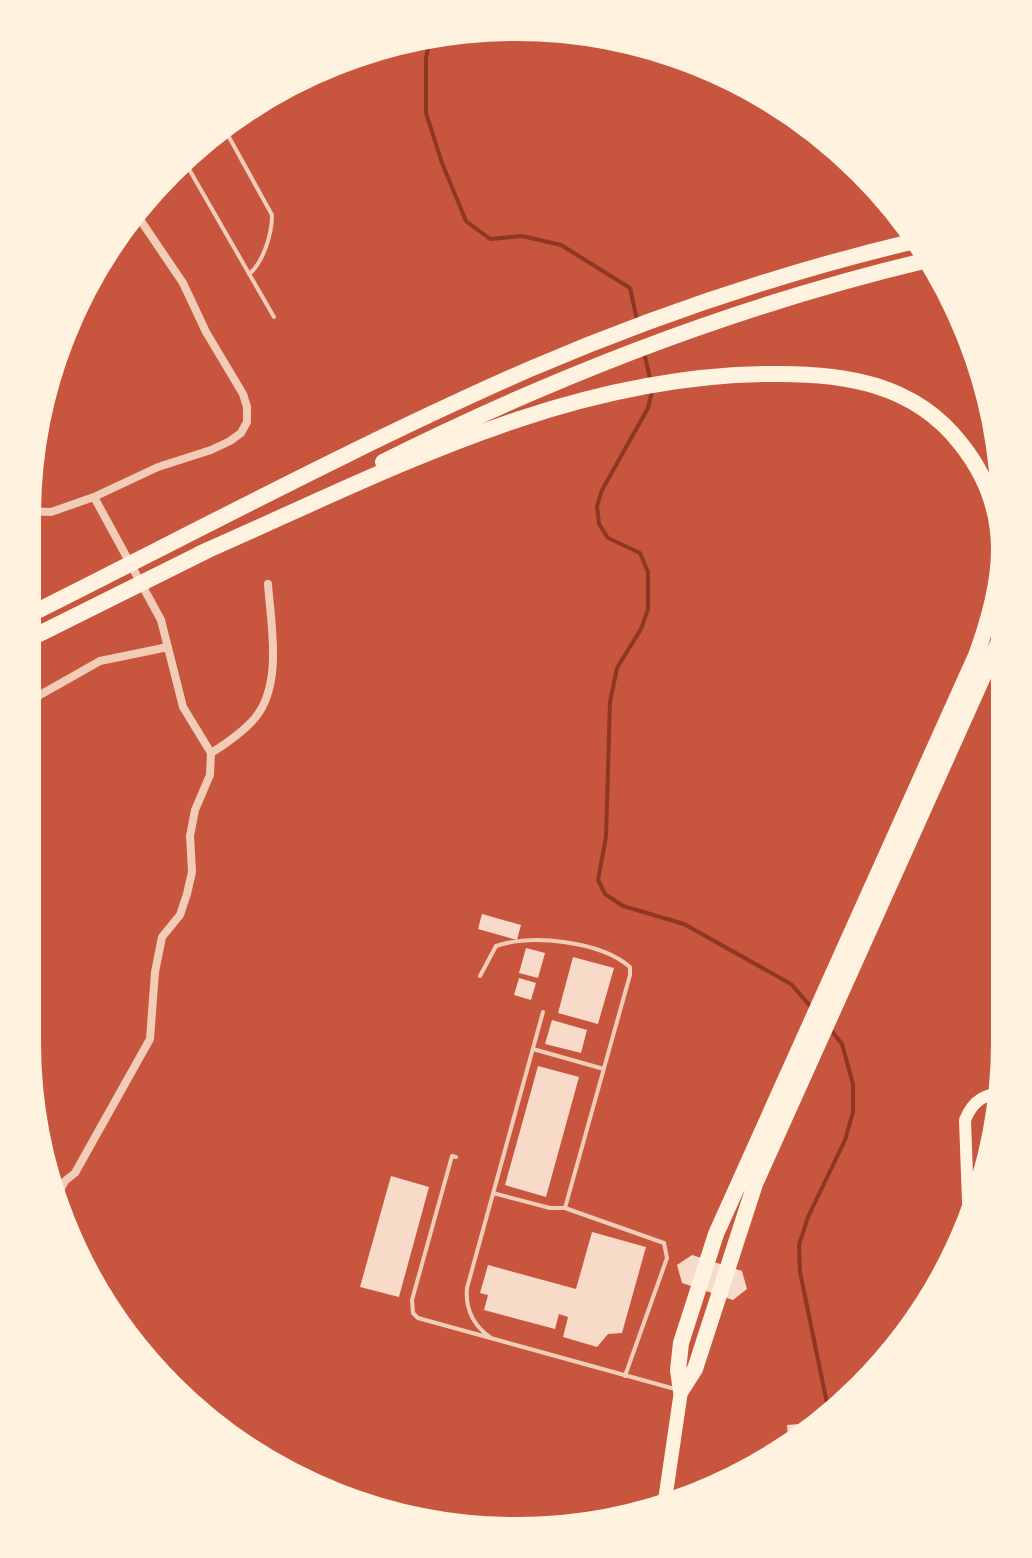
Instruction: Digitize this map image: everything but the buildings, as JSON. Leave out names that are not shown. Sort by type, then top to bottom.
[{"type":"highway","points":[[36,612],[454,404],[604,339],[675,312],[789,276],[910,242]]},
{"type":"highway","points":[[36,636],[199,554],[611,359],[796,296],[923,261]]},
{"type":"highway","points":[[467,429],[625,388],[708,376],[770,374],[843,377],[891,390],[926,410],[949,430],[968,453],[987,488],[996,520]]},
{"type":"highway","points":[[981,664],[996,592]]},
{"type":"highway","points":[[36,606],[69,595]]},
{"type":"highway","points":[[36,644],[79,614]]},
{"type":"highway","points":[[681,1391],[695,1369],[755,1184],[847,980],[981,664],[996,621]]},
{"type":"highway","points":[[681,1391],[678,1370],[682,1336],[716,1234],[836,966],[981,664],[996,640]]},
{"type":"highway","points":[[981,664],[996,644]]},
{"type":"main road","points":[[968,1203],[965,1120],[971,1107],[982,1098],[993,1095]]},
{"type":"main road","points":[[665,1498],[681,1391]]},
{"type":"street","points":[[36,511],[51,512],[94,497],[158,467],[211,450],[241,433],[247,422],[243,394],[206,332],[183,283],[139,219]]},
{"type":"street","points":[[59,1191],[75,1173],[150,1039],[155,972],[162,937],[180,915],[187,894],[192,872],[190,836],[195,810],[210,775],[211,753],[183,707],[161,620],[94,497]]},
{"type":"street","points":[[211,753],[239,735],[257,716],[268,694],[272,659],[268,584]]},
{"type":"street","points":[[36,697],[100,661],[168,647]]},
{"type":"lane","points":[[227,133],[272,215],[259,264],[249,274]]},
{"type":"lane","points":[[188,167],[274,317]]},
{"type":"lane","points":[[480,976],[496,946],[537,941],[556,941],[591,949],[627,964],[630,975],[565,1208]]},
{"type":"lane","points":[[501,1342],[485,1334],[474,1321],[466,1296],[543,1012]]},
{"type":"lane","points":[[533,1049],[604,1069]]},
{"type":"lane","points":[[456,1157],[452,1156],[412,1300],[413,1313],[424,1321],[681,1391]]},
{"type":"lane","points":[[493,1193],[550,1208],[565,1208],[659,1241],[667,1248],[667,1258],[625,1376]]},
{"type":"waterway","points":[[429,44],[426,113],[466,221],[490,239],[522,236],[561,245],[630,288],[637,320]]},
{"type":"waterway","points":[[644,352],[651,383]]},
{"type":"waterway","points":[[652,391],[648,408],[602,490],[597,506],[599,524],[608,538],[640,553],[648,572],[648,609],[641,629],[617,668],[610,702],[606,837],[598,880],[605,894],[623,906],[684,924],[791,984],[812,1008]]},
{"type":"waterway","points":[[828,1407],[800,1272],[799,1245],[808,1217],[845,1140],[853,1112],[853,1084],[842,1044],[831,1030]]}]
